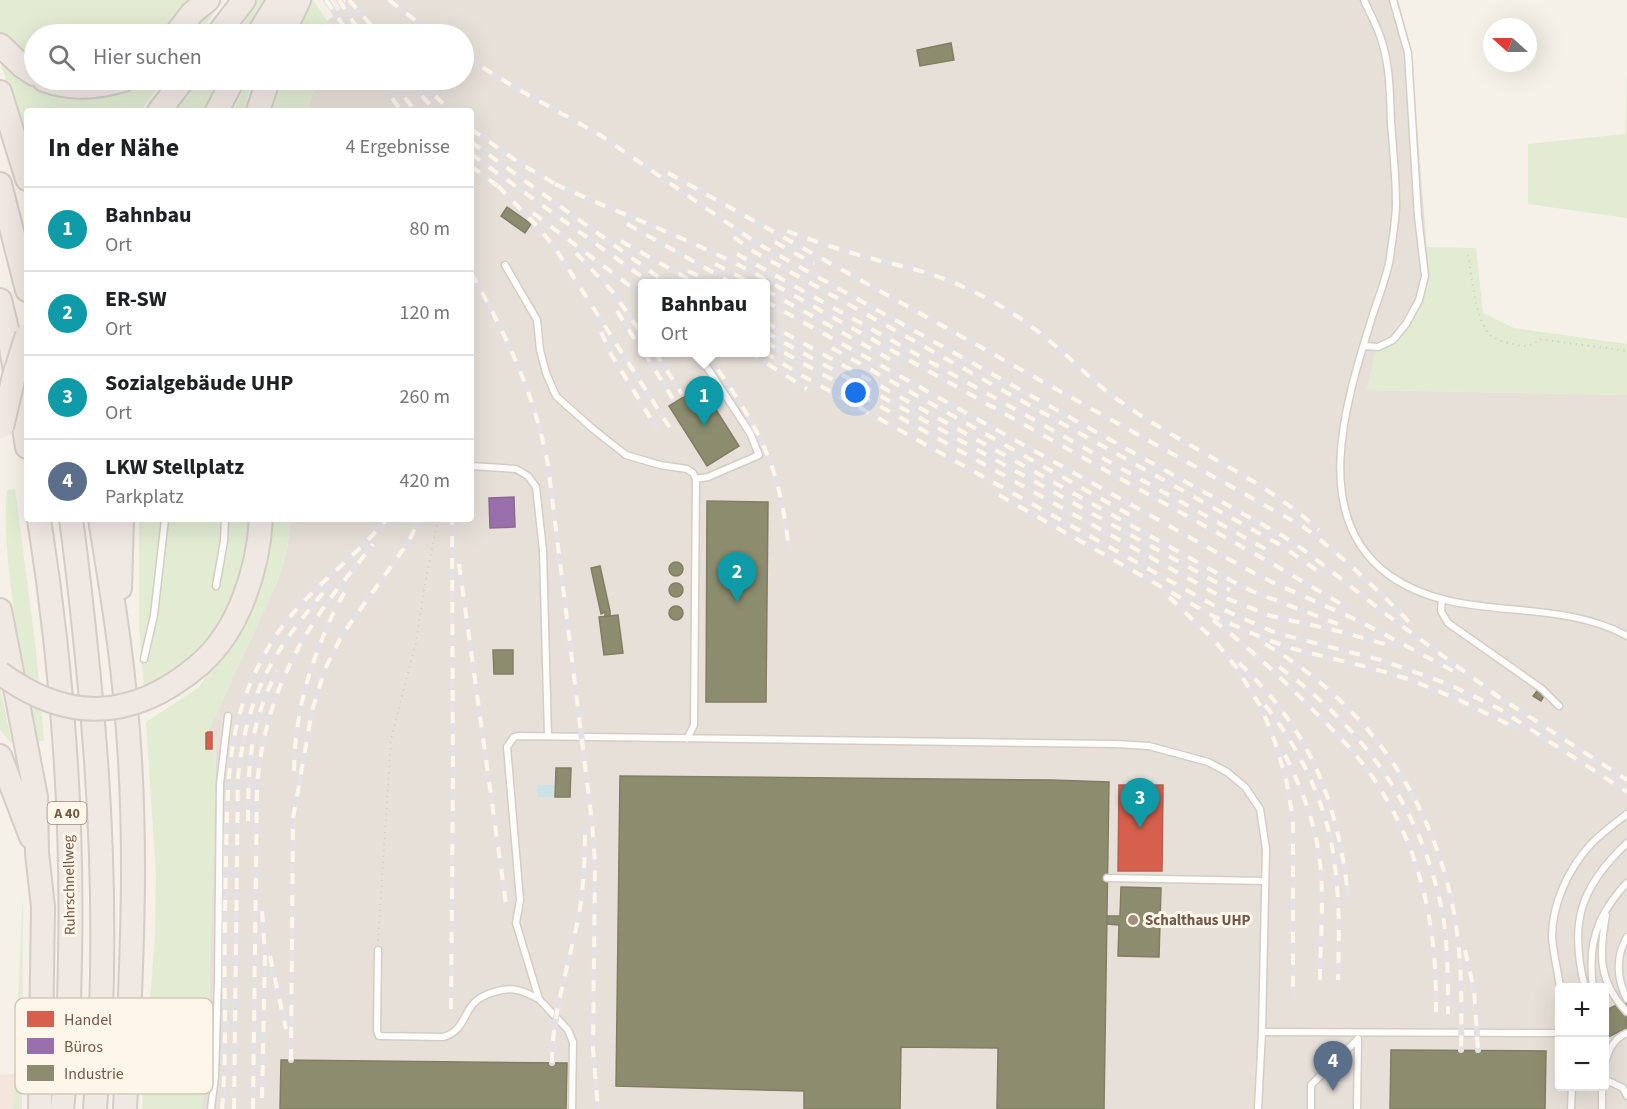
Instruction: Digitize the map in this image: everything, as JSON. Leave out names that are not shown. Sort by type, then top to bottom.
[{"type":"highway","points":[[184,24],[192,13],[208,0]]},
{"type":"highway","points":[[226,24],[244,0]]},
{"type":"highway","points":[[264,24],[279,0]]},
{"type":"highway","points":[[288,24],[299,0]]},
{"type":"highway","points":[[0,45],[24,67]]},
{"type":"highway","points":[[161,108],[175,90]]},
{"type":"highway","points":[[219,108],[228,90]]},
{"type":"highway","points":[[259,108],[265,90]]},
{"type":"highway","points":[[0,92],[24,169]]},
{"type":"highway","points":[[0,184],[24,278]]},
{"type":"highway","points":[[0,300],[10,341],[24,428]]},
{"type":"highway","points":[[0,441],[14,376],[24,344]]},
{"type":"highway","name":"Ruhrschnellweg","points":[[39,522],[63,718],[71,886],[69,998]]},
{"type":"highway","name":"A 40","points":[[71,522],[78,563],[95,734],[103,874],[102,998]]},
{"type":"highway","points":[[100,522],[127,709],[133,829],[131,998]]},
{"type":"highway","points":[[117,628],[122,576],[122,522]]},
{"type":"highway","points":[[0,673],[24,690],[54,702],[82,708],[99,709],[124,706],[152,697],[168,688],[199,665],[219,643],[241,602],[258,546],[261,522]]},
{"type":"highway","points":[[0,610],[36,797],[37,853],[43,907],[41,998]]},
{"type":"highway","points":[[0,756],[37,853]]},
{"type":"highway","points":[[39,1094],[39,1109]]},
{"type":"highway","name":"Ruhrschnellweg","points":[[62,1109],[64,1094]]},
{"type":"highway","name":"A 40","points":[[95,1109],[96,1094]]},
{"type":"highway","points":[[125,1109],[126,1094]]},
{"type":"lane","points":[[1364,0],[1382,42],[1389,88],[1396,206],[1389,261],[1348,406],[1343,437],[1340,476],[1343,507],[1350,527],[1360,545],[1374,561],[1389,575],[1414,589],[1458,603],[1560,613],[1590,620],[1627,636]]},
{"type":"lane","points":[[1364,346],[1378,347],[1393,340],[1406,324],[1419,300],[1425,276],[1418,216],[1408,53],[1393,0]]},
{"type":"lane","points":[[505,265],[537,320],[546,373],[556,396],[626,455],[660,465],[687,469],[693,473],[696,480],[694,725],[687,739]]},
{"type":"lane","points":[[696,480],[759,455],[750,433],[705,364]]},
{"type":"lane","points":[[474,466],[516,469],[528,476],[536,487],[543,550],[548,736]]},
{"type":"lane","points":[[144,659],[154,615],[165,522]]},
{"type":"lane","points":[[216,586],[225,522]]},
{"type":"lane","points":[[1442,599],[1440,610],[1448,623],[1542,689],[1559,706]]},
{"type":"lane","points":[[213,1086],[216,1052],[220,784],[228,716]]},
{"type":"lane","points":[[538,999],[516,923],[519,900],[507,747],[514,738],[548,736],[1049,742],[1149,746],[1208,762],[1227,772],[1245,788],[1260,809],[1266,849],[1258,1109]]},
{"type":"lane","points":[[1559,983],[1552,937],[1554,914],[1561,891],[1572,869],[1592,843],[1627,814]]},
{"type":"lane","points":[[1584,983],[1579,954],[1578,923],[1583,903],[1593,882],[1605,865],[1627,843]]},
{"type":"lane","points":[[1107,878],[1265,881]]},
{"type":"lane","points":[[1593,983],[1591,951],[1595,933],[1607,908],[1627,883]]},
{"type":"lane","points":[[1607,908],[1601,943],[1602,966],[1616,1001],[1627,1012]]},
{"type":"lane","points":[[1627,937],[1623,944],[1619,965],[1619,984],[1627,999]]},
{"type":"lane","points":[[378,950],[377,1030],[379,1036],[432,1038],[451,1035],[458,1030],[474,1004],[486,994],[516,989],[538,999],[568,1030],[573,1042],[572,1109]]},
{"type":"lane","points":[[1262,1032],[1359,1036],[1555,1033]]},
{"type":"lane","points":[[1609,1050],[1617,1037],[1627,1033]]},
{"type":"lane","points":[[1311,1109],[1311,1085],[1359,1036]]},
{"type":"lane","points":[[1357,1109],[1359,1036]]},
{"type":"lane","points":[[1609,1081],[1623,1088],[1627,1096]]},
{"type":"lane","points":[[1571,1109],[1572,1091]]},
{"type":"lane","points":[[1602,1091],[1602,1109]]},
{"type":"lane","points":[[211,1109],[212,1094]]},
{"type":"path","points":[[1468,255],[1479,313],[1486,329],[1498,340],[1518,346],[1530,346],[1539,339],[1627,351]]},
{"type":"path","points":[[378,950],[391,739],[416,642],[437,522]]},
{"type":"shaded area","points":[[347,0],[1398,0],[1411,49],[1429,276],[1422,301],[1409,325],[1396,343],[1375,352],[1368,390],[1627,395],[1627,1109],[201,1109],[204,1094],[213,1094],[213,998],[209,998],[216,749],[206,749],[206,733],[278,580],[287,550],[291,522],[474,522],[474,108],[309,108],[313,90],[474,90],[474,24],[327,24],[327,21]]},
{"type":"shaded area","points":[[15,1074],[13,1109],[0,1109],[0,1075]]},
{"type":"green space","points":[[0,0],[195,0],[175,24],[24,24],[24,56],[0,35]]},
{"type":"green space","points":[[224,0],[206,24],[196,24],[210,9]]},
{"type":"green space","points":[[257,0],[267,0],[251,24],[238,24]]},
{"type":"green space","points":[[308,0],[313,0],[327,24],[297,24]]},
{"type":"green space","points":[[0,61],[8,70],[24,79],[24,90],[157,90],[143,108],[24,108],[24,136]]},
{"type":"green space","points":[[1627,75],[1627,218],[1528,204],[1528,144],[1625,134]]},
{"type":"green space","points":[[189,90],[216,90],[207,108],[175,108]]},
{"type":"green space","points":[[243,90],[250,90],[246,108],[234,108]]},
{"type":"green space","points":[[274,90],[313,90],[309,108],[270,108]]},
{"type":"green space","points":[[1426,247],[1476,248],[1483,313],[1514,328],[1627,344],[1627,395],[1367,390],[1375,352],[1396,343],[1422,301],[1429,276]]},
{"type":"green space","points":[[15,489],[36,650],[44,741],[38,741],[20,649],[10,581],[7,548],[7,490]]},
{"type":"green space","points":[[139,522],[251,522],[246,560],[239,581],[231,602],[208,640],[180,669],[144,690],[139,625]]},
{"type":"green space","points":[[273,522],[291,522],[287,550],[278,580],[206,733],[206,749],[216,749],[209,998],[150,998],[156,876],[146,722],[198,688],[241,628],[259,587]]},
{"type":"green space","points":[[0,687],[12,744],[0,730]]},
{"type":"green space","points":[[23,893],[23,998],[18,998]]},
{"type":"green space","points":[[15,1066],[15,1094],[22,1094],[22,1109],[13,1109]]},
{"type":"green space","points":[[143,1094],[204,1094],[201,1109],[142,1109]]},
{"type":"water","points":[[538,785],[555,785],[555,797],[538,797]]},
{"type":"building: Handel","points":[[212,732],[212,749],[206,749],[206,733]]},
{"type":"building: Handel","points":[[1119,785],[1163,785],[1162,871],[1118,871]]},
{"type":"building: Büros","points":[[514,497],[515,527],[490,528],[489,498]]},
{"type":"building: Industrie","points":[[951,43],[954,60],[920,66],[917,50]]},
{"type":"building: Industrie","points":[[507,207],[531,224],[525,233],[501,216]]},
{"type":"building: Industrie","points":[[701,386],[739,446],[707,466],[669,406]]},
{"type":"building: Industrie","points":[[707,501],[768,502],[766,702],[706,702]]},
{"type":"building: Industrie","points":[[673,562],[679,562],[683,569],[679,576],[673,576],[669,572],[669,566]]},
{"type":"building: Industrie","points":[[600,566],[610,611],[610,616],[605,617],[605,612],[601,614],[591,568]]},
{"type":"building: Industrie","points":[[673,583],[679,583],[683,590],[679,597],[673,597],[669,593],[669,587]]},
{"type":"building: Industrie","points":[[673,606],[679,606],[683,613],[679,620],[673,620],[669,616],[669,610]]},
{"type":"building: Industrie","points":[[618,615],[623,653],[604,655],[599,617]]},
{"type":"building: Industrie","points":[[493,650],[513,650],[513,674],[494,674]]},
{"type":"building: Industrie","points":[[1537,691],[1544,696],[1541,701],[1533,696]]},
{"type":"building: Industrie","points":[[556,768],[571,768],[570,797],[555,797]]},
{"type":"building: Industrie","points":[[620,776],[1109,782],[1104,1109],[997,1109],[998,1048],[901,1047],[900,1109],[804,1109],[804,1091],[616,1086]]},
{"type":"building: Industrie","name":"Schalthaus UHP","points":[[1121,887],[1161,888],[1159,957],[1118,956],[1119,925],[1107,924],[1107,916],[1120,916]]},
{"type":"building: Industrie","points":[[1627,1000],[1627,1028],[1609,1037],[1609,1009]]},
{"type":"building: Industrie","points":[[1391,1050],[1546,1051],[1545,1109],[1390,1109]]},
{"type":"building: Industrie","points":[[281,1060],[567,1063],[566,1109],[280,1109]]},
{"type":"railway","points":[[326,0],[342,24]]},
{"type":"railway","points":[[339,0],[355,24]]},
{"type":"railway","points":[[349,0],[370,24]]},
{"type":"railway","points":[[389,0],[420,24]]},
{"type":"railway","points":[[474,62],[600,135],[755,242],[1283,536],[1498,696]]},
{"type":"railway","points":[[387,90],[399,108]]},
{"type":"railway","points":[[399,90],[413,108]]},
{"type":"railway","points":[[416,90],[433,108]]},
{"type":"railway","points":[[430,90],[447,108]]},
{"type":"railway","points":[[474,131],[521,164],[561,187]]},
{"type":"railway","points":[[474,144],[661,279]]},
{"type":"railway","points":[[474,156],[645,279]]},
{"type":"railway","points":[[474,168],[504,191]]},
{"type":"railway","points":[[668,173],[1302,526],[1357,572],[1409,622]]},
{"type":"railway","points":[[555,184],[703,248],[764,279]]},
{"type":"railway","points":[[498,186],[555,248],[670,428]]},
{"type":"railway","points":[[533,213],[638,292]]},
{"type":"railway","points":[[627,224],[725,279]]},
{"type":"railway","points":[[787,231],[854,254],[930,274],[989,299],[1040,333],[1121,402],[1272,494],[1319,530]]},
{"type":"railway","points":[[734,237],[751,250],[1282,546],[1322,574]]},
{"type":"railway","points":[[621,241],[688,279]]},
{"type":"railway","points":[[775,242],[814,264]]},
{"type":"railway","points":[[576,253],[612,291],[638,328]]},
{"type":"railway","points":[[737,254],[1269,551]]},
{"type":"railway","points":[[715,264],[744,279]]},
{"type":"railway","points":[[688,271],[705,279]]},
{"type":"railway","points":[[474,279],[518,366],[535,414],[548,465],[592,822],[595,863],[593,1049],[598,1109]]},
{"type":"railway","points":[[770,282],[1348,608]]},
{"type":"railway","points":[[770,293],[897,363]]},
{"type":"railway","points":[[770,304],[1261,577],[1361,622],[1457,673]]},
{"type":"railway","points":[[617,311],[638,345]]},
{"type":"railway","points":[[770,325],[1224,577],[1254,592],[1338,624]]},
{"type":"railway","points":[[601,332],[611,354],[656,427]]},
{"type":"railway","points":[[770,335],[1230,590]]},
{"type":"railway","points":[[770,345],[1218,595],[1271,616],[1395,647]]},
{"type":"railway","points":[[832,348],[1139,520]]},
{"type":"railway","points":[[770,356],[1215,606],[1276,633],[1381,660],[1448,684],[1498,708],[1627,792]]},
{"type":"railway","points":[[647,357],[673,399]]},
{"type":"railway","points":[[658,357],[682,394]]},
{"type":"railway","points":[[709,357],[744,410],[768,457],[777,482],[789,550]]},
{"type":"railway","points":[[757,357],[807,389]]},
{"type":"railway","points":[[999,495],[1213,616],[1294,649],[1411,680],[1455,698],[1516,728]]},
{"type":"railway","points":[[222,1109],[225,1059],[229,775],[237,723],[256,672],[282,627],[310,595],[384,522]]},
{"type":"railway","points":[[291,1060],[293,819],[312,711],[325,669],[342,635],[407,544],[418,522]]},
{"type":"railway","points":[[451,1009],[452,522]]},
{"type":"railway","points":[[253,1109],[257,787],[264,740],[276,696],[295,654],[326,604],[373,544]]},
{"type":"railway","points":[[459,564],[506,904]]},
{"type":"railway","points":[[234,1109],[238,778],[242,747],[248,720],[266,673],[293,631],[329,586]]},
{"type":"railway","points":[[294,771],[296,736],[306,687],[325,631],[345,592]]},
{"type":"railway","points":[[1169,597],[1214,640],[1236,667],[1261,707],[1275,742],[1286,779],[1293,819],[1293,996]]},
{"type":"railway","points":[[1213,620],[1294,691],[1330,727],[1362,762],[1387,800],[1402,828],[1413,857],[1429,916],[1436,979],[1436,1012]]},
{"type":"railway","points":[[1265,644],[1301,668],[1334,695],[1364,725],[1390,758],[1412,793],[1430,831],[1444,871],[1454,913],[1460,964],[1461,1050]]},
{"type":"railway","points":[[1239,663],[1264,688],[1284,714],[1316,768],[1336,828],[1348,895]]},
{"type":"railway","points":[[1279,667],[1339,718],[1365,747],[1407,810],[1423,845],[1444,922],[1448,1014]]},
{"type":"railway","points":[[248,821],[252,744],[261,709],[277,671]]},
{"type":"railway","points":[[1491,692],[1627,780]]},
{"type":"railway","points":[[1265,705],[1290,740],[1310,778],[1325,818],[1334,860],[1337,890],[1338,980]]},
{"type":"railway","points":[[1285,755],[1306,804],[1319,855],[1322,901],[1320,980]]},
{"type":"railway","points":[[552,1063],[558,1004],[580,908],[585,829]]},
{"type":"railway","points":[[262,909],[265,955],[262,1098]]},
{"type":"railway","points":[[1465,950],[1474,990],[1478,1050]]},
{"type":"railway","points":[[270,956],[286,1029]]},
{"type":"place","name":"Bahnbau","points":[[704,426]]},
{"type":"place","name":"ER-SW","points":[[737,602]]},
{"type":"place","name":"Sozialgebäude UHP","points":[[1140,828]]},
{"type":"place","name":"Schalthaus UHP","points":[[1133,920]]},
{"type":"place","name":"LKW Stellplatz","points":[[1333,1091]]}]
